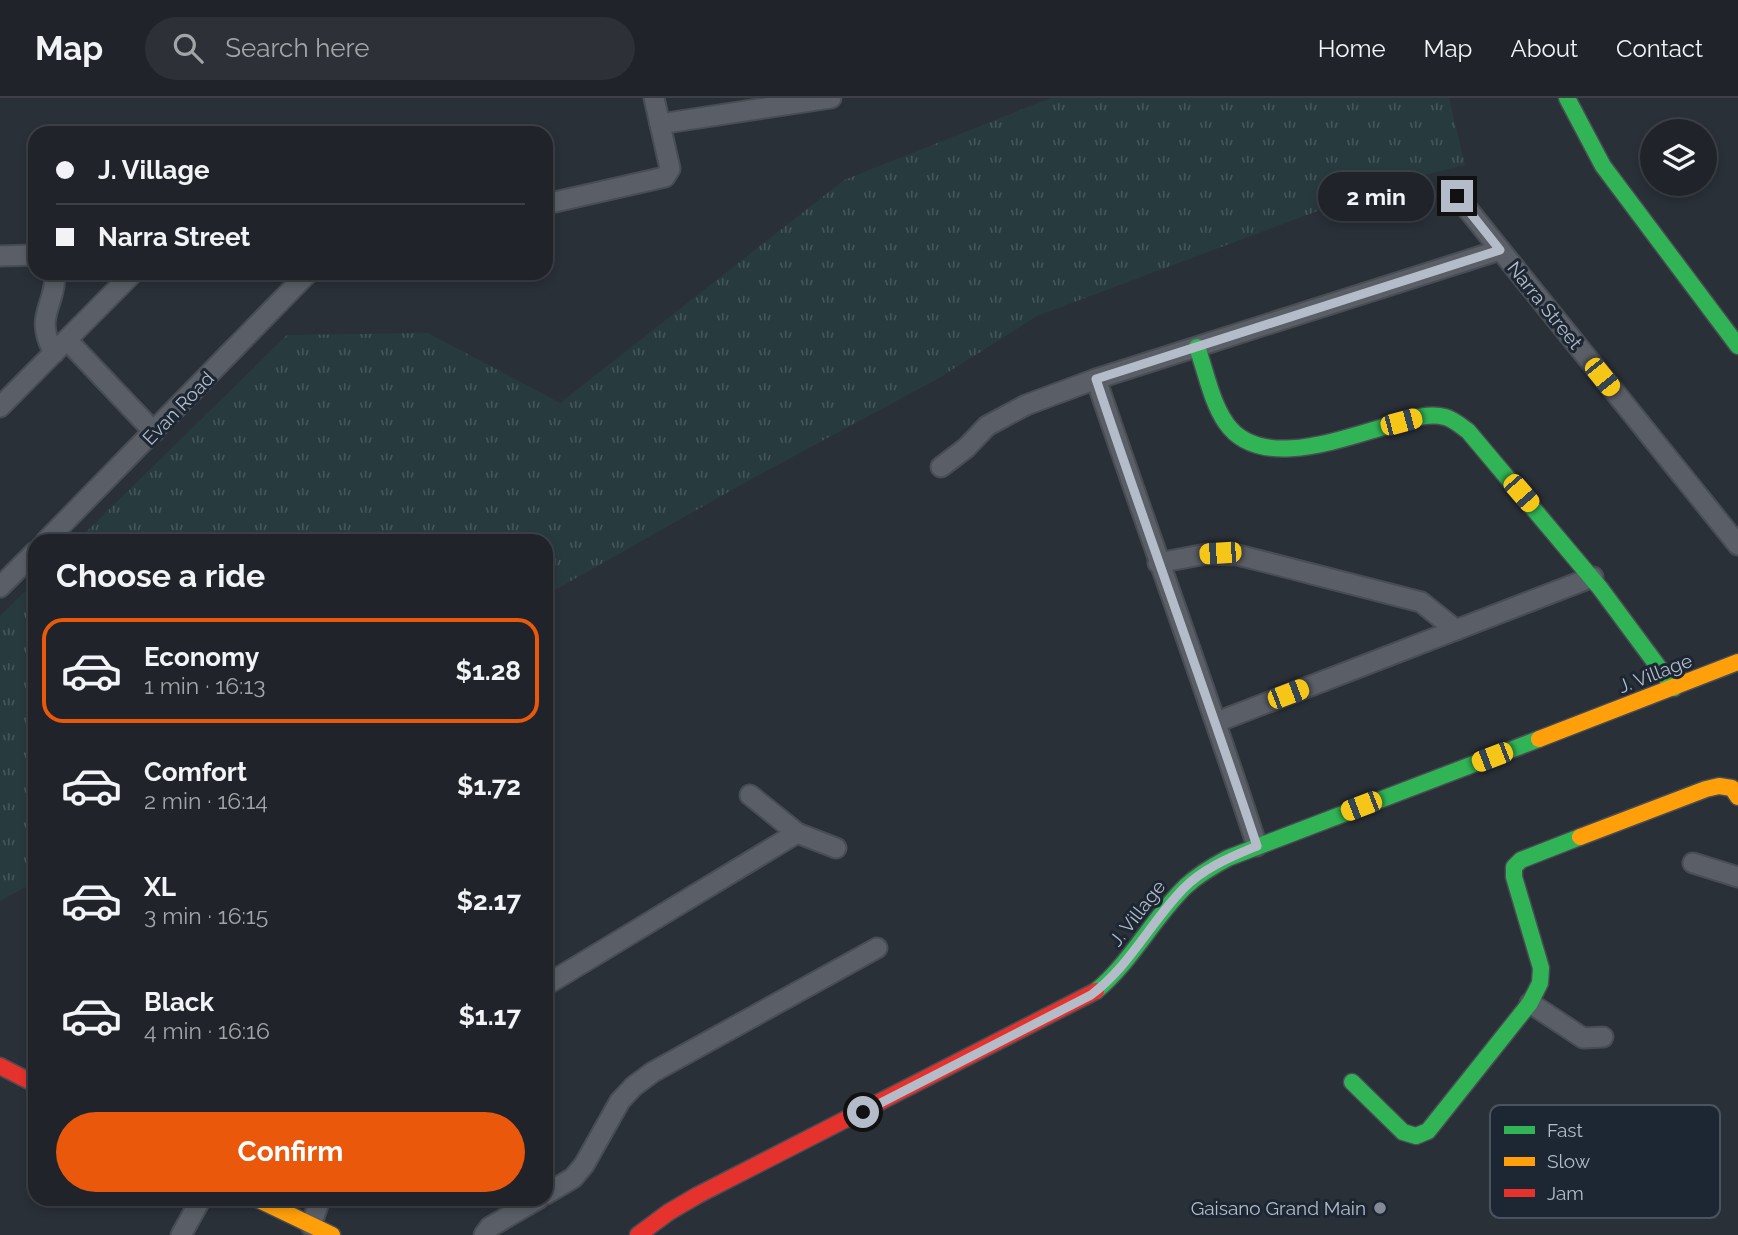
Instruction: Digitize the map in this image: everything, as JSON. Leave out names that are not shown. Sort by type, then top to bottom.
[{"type":"main road","points":[[1567,98],[1603,166],[1738,346]]},
{"type":"main road","points":[[1197,347],[1224,420],[1235,436],[1255,447],[1279,451],[1298,449],[1426,415],[1448,417],[1468,431],[1593,577],[1674,688]]},
{"type":"main road","name":"J. Village","points":[[638,1235],[698,1195],[1091,995],[1115,975],[1184,887],[1204,871],[1257,846],[1738,662]]},
{"type":"main road","points":[[1352,1082],[1403,1132],[1412,1136],[1428,1131],[1530,1003],[1540,983],[1541,968],[1514,877],[1514,867],[1521,860],[1706,789],[1718,786],[1732,788],[1738,797]]},
{"type":"main road","points":[[0,1066],[28,1080]]},
{"type":"main road","points":[[271,1206],[332,1235]]},
{"type":"street","points":[[553,202],[665,177],[669,164],[654,98]]},
{"type":"street","points":[[660,124],[831,98]]},
{"type":"street","name":"Narra Street","points":[[1457,196],[1738,545]]},
{"type":"street","points":[[941,467],[987,426],[1006,414],[1096,379],[1500,250]]},
{"type":"street","points":[[0,256],[28,255]]},
{"type":"street","points":[[53,280],[44,322],[45,334],[154,432]]},
{"type":"street","points":[[0,407],[126,280]]},
{"type":"street","name":"Evan Road","points":[[53,534],[301,280]]},
{"type":"street","points":[[1096,379],[1158,563],[1217,722],[1257,846]]},
{"type":"street","points":[[1158,563],[1206,554],[1238,555],[1421,602],[1455,630]]},
{"type":"street","points":[[0,587],[28,559]]},
{"type":"street","points":[[1217,722],[1593,577]]},
{"type":"street","points":[[750,795],[797,832],[836,848]]},
{"type":"street","points":[[553,981],[797,832]]},
{"type":"street","points":[[1693,863],[1738,877]]},
{"type":"street","points":[[553,1190],[573,1178],[584,1165],[620,1101],[653,1072],[877,948]]},
{"type":"street","points":[[1530,1003],[1583,1038],[1603,1037]]},
{"type":"street","points":[[181,1235],[197,1206]]},
{"type":"street","points":[[311,1226],[318,1206]]},
{"type":"street","points":[[484,1235],[490,1227],[526,1206]]},
{"type":"green space","points":[[1051,98],[1449,98],[1465,165],[1392,183],[1037,316],[939,378],[755,477],[553,591],[553,534],[84,534],[287,335],[428,333],[560,403],[844,180]]},
{"type":"green space","points":[[28,589],[28,886],[0,901],[0,616]]},
{"type":"traffic: fast","points":[[1567,98],[1603,166],[1738,346]]},
{"type":"traffic: fast","points":[[1197,347],[1213,396],[1226,423],[1241,438],[1261,446],[1283,449],[1307,447],[1427,416],[1445,417],[1460,425],[1468,431],[1600,588],[1674,688]]},
{"type":"traffic: fast","points":[[1096,991],[1121,966],[1174,898],[1217,864],[1539,739]]},
{"type":"traffic: fast","points":[[1352,1082],[1403,1132],[1416,1136],[1428,1131],[1530,1003],[1540,983],[1541,968],[1514,877],[1514,867],[1521,860],[1580,837]]},
{"type":"traffic: slow","points":[[1539,739],[1738,662]]},
{"type":"traffic: slow","points":[[1580,837],[1706,789],[1719,786],[1732,788],[1738,797]]},
{"type":"traffic: slow","points":[[272,1206],[332,1235]]},
{"type":"traffic: jam","points":[[638,1235],[698,1195],[1096,991]]},
{"type":"traffic: jam","points":[[0,1066],[28,1080]]},
{"type":"place","name":"Gaisano Grand Main","points":[[1380,1208]]},
{"type":"route","points":[[863,1112],[1091,995],[1115,975],[1184,887],[1204,871],[1257,846],[1217,722],[1158,563],[1096,379],[1500,250],[1457,196]]}]
